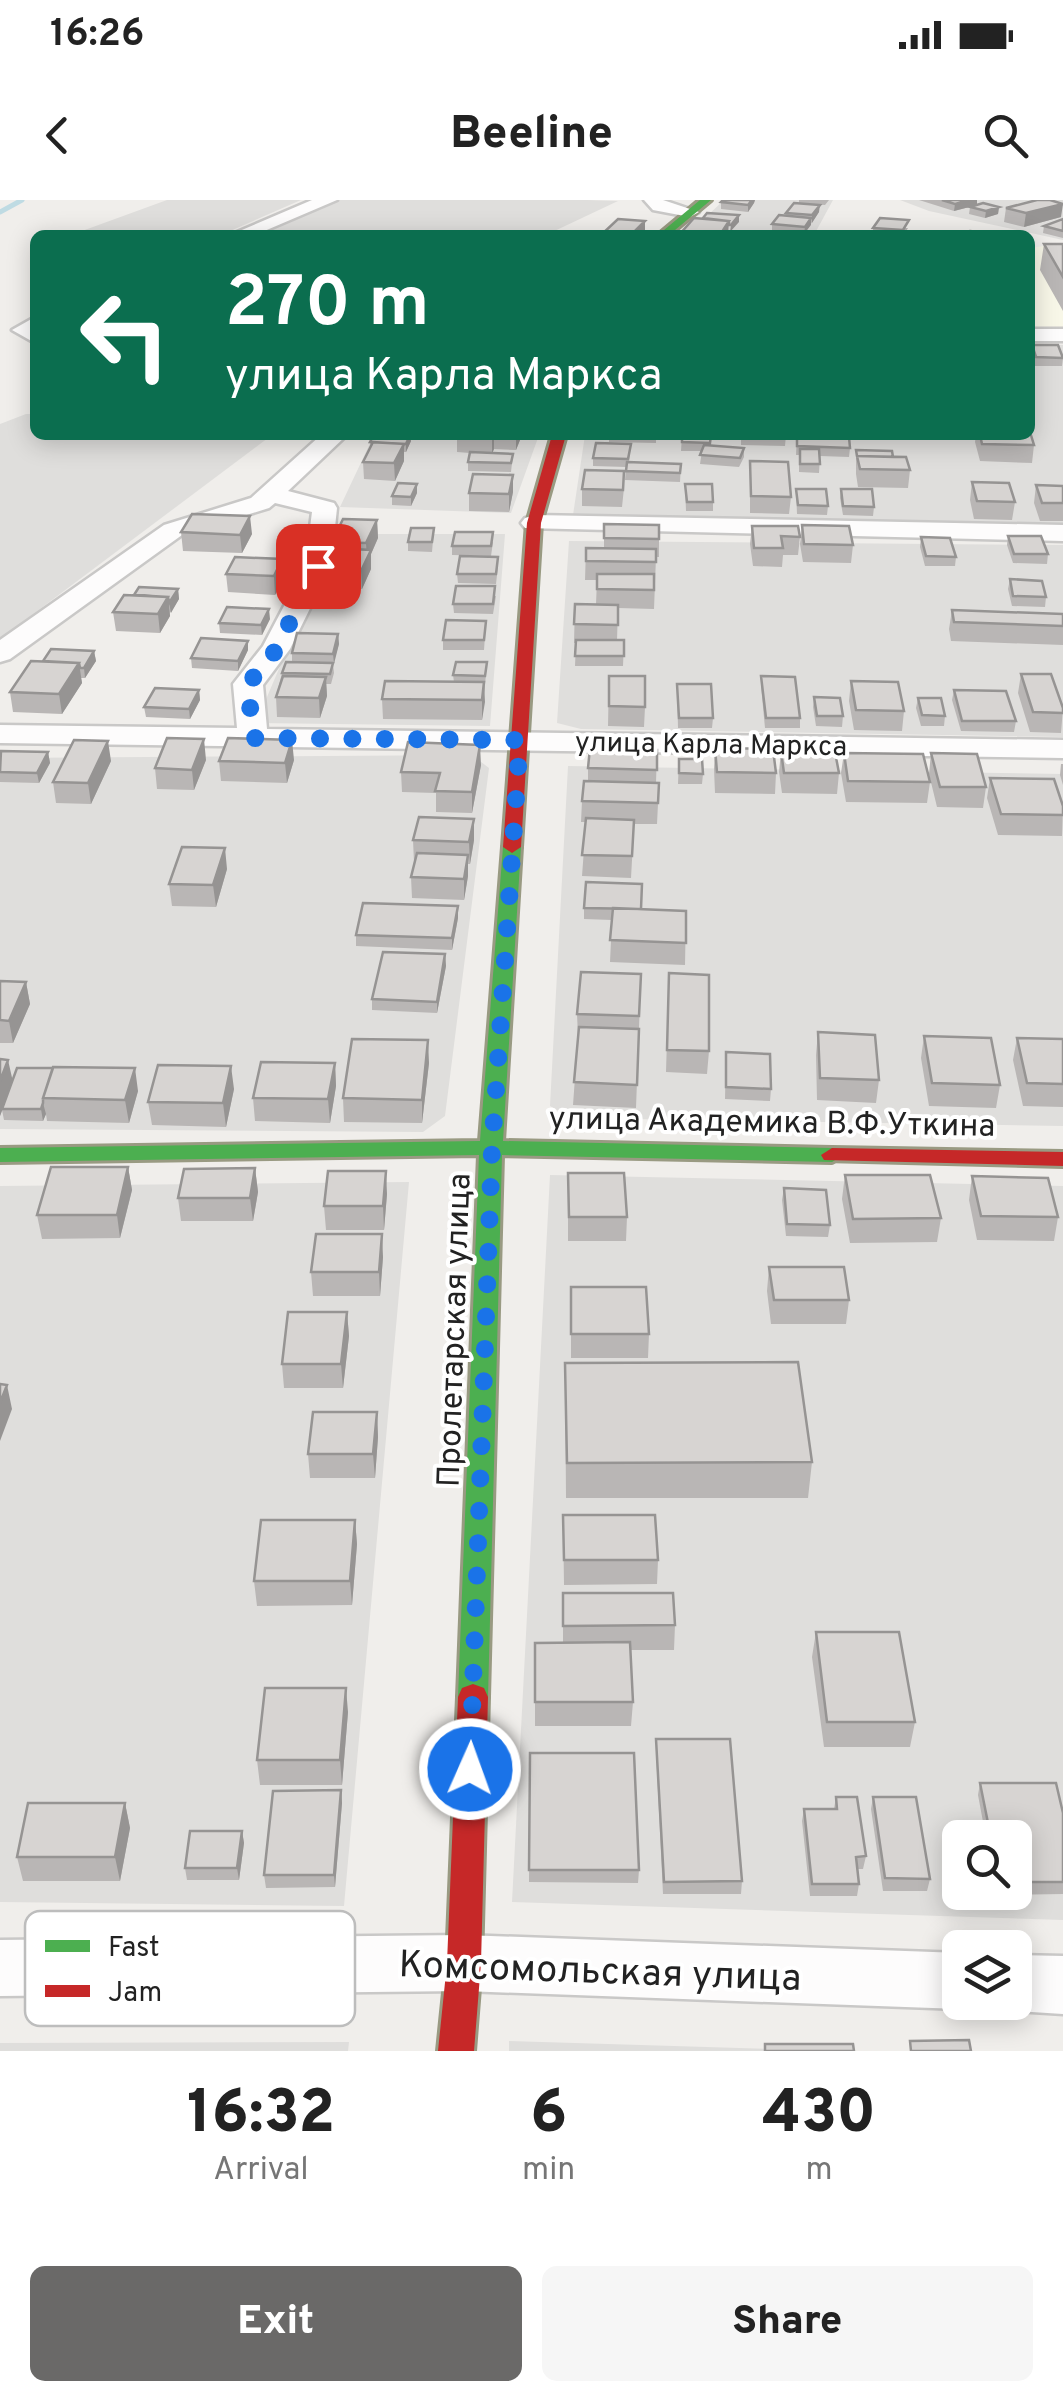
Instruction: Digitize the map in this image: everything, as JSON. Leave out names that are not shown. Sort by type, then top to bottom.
[{"type":"main road","points":[[669,230],[698,206]]},
{"type":"main road","name":"Пролетарская улица","points":[[456,2051],[464,1963],[492,1148],[534,524],[558,440]]},
{"type":"main road","name":"улица Академика В.Ф.Уткина","points":[[0,1156],[492,1148],[1063,1159]]},
{"type":"street","points":[[252,230],[328,200]]},
{"type":"street","points":[[654,200],[659,206],[698,206]]},
{"type":"street","points":[[1035,334],[1063,335]]},
{"type":"street","points":[[0,653],[173,530],[260,503],[329,440]]},
{"type":"street","points":[[253,738],[248,684],[276,650],[318,566],[324,508],[270,494]]},
{"type":"street","points":[[534,524],[1063,533]]},
{"type":"street","name":"улица Карла Маркса","points":[[0,734],[1063,749]]},
{"type":"street","name":"Комсомольская улица","points":[[355,1964],[464,1963],[942,1980]]},
{"type":"street","name":"Комсомольская улица","points":[[0,1968],[25,1968]]},
{"type":"street","points":[[1032,1984],[1063,1985]]},
{"type":"shaded area","points":[[167,200],[301,200],[232,230],[85,230]]},
{"type":"shaded area","points":[[333,200],[618,201],[557,230],[264,230]]},
{"type":"shaded area","points":[[724,200],[833,200],[817,230],[692,230]]},
{"type":"shaded area","points":[[900,200],[1063,200],[1063,240],[1035,234],[1035,230],[1017,230],[929,211]]},
{"type":"shaded area","points":[[1035,247],[1063,248],[1063,328],[1035,328]]},
{"type":"shaded area","points":[[1035,344],[1063,345],[1063,523],[573,515],[584,440],[1035,440]]},
{"type":"shaded area","points":[[30,414],[30,440],[265,440],[0,639],[0,424]]},
{"type":"shaded area","points":[[372,440],[537,440],[511,513],[340,507]]},
{"type":"shaded area","points":[[336,534],[505,534],[490,726],[256,723]]},
{"type":"shaded area","points":[[569,541],[1063,545],[1063,737],[581,729],[557,723]]},
{"type":"shaded area","points":[[472,755],[489,768],[445,1116],[423,1132],[0,1129],[0,758]]},
{"type":"shaded area","points":[[568,766],[1063,774],[1063,1126],[571,1118],[550,1106]]},
{"type":"shaded area","points":[[550,1175],[1063,1186],[1063,1920],[512,1902]]},
{"type":"shaded area","points":[[409,1182],[344,1906],[0,1902],[0,1186]]},
{"type":"shaded area","points":[[509,2041],[835,2051],[509,2051]]},
{"type":"shaded area","points":[[349,2042],[348,2051],[0,2051],[0,2043]]},
{"type":"building","points":[[723,200],[752,200],[748,205]]},
{"type":"building","points":[[1037,200],[1063,204],[1026,213],[1006,208]]},
{"type":"building","points":[[794,203],[820,205],[812,215],[786,213]]},
{"type":"building","points":[[983,203],[999,207],[986,211],[970,207]]},
{"type":"building","points":[[707,213],[739,215],[729,225],[729,221],[703,218]]},
{"type":"building","points":[[779,215],[811,218],[805,227],[772,224]]},
{"type":"building","points":[[694,218],[729,221],[723,230],[683,230]]},
{"type":"building","points":[[880,218],[909,220],[903,230],[873,228]]},
{"type":"building","points":[[618,219],[645,221],[636,230],[606,230]]},
{"type":"building","points":[[1063,219],[1063,231],[1044,226]]},
{"type":"building","points":[[1044,244],[1063,244],[1063,277]]},
{"type":"building","points":[[1035,345],[1058,345],[1063,358],[1036,357]]},
{"type":"building","points":[[371,440],[408,440],[406,444]]},
{"type":"building","points":[[682,440],[710,440],[710,443]]},
{"type":"building","points":[[797,440],[849,440],[850,448],[797,446]]},
{"type":"building","points":[[981,440],[1032,440],[1034,445],[982,444]]},
{"type":"building","points":[[373,442],[404,444],[394,463],[363,462]]},
{"type":"building","points":[[596,443],[631,444],[628,459],[593,458]]},
{"type":"building","points":[[704,445],[744,448],[740,458],[700,455]]},
{"type":"building","points":[[800,449],[819,449],[820,464],[800,464]]},
{"type":"building","points":[[856,450],[892,451],[893,457],[857,456]]},
{"type":"building","points":[[470,452],[513,454],[511,463],[468,462]]},
{"type":"building","points":[[857,456],[906,457],[910,470],[860,469]]},
{"type":"building","points":[[750,461],[788,462],[791,497],[751,496]]},
{"type":"building","points":[[627,462],[681,464],[680,473],[626,471]]},
{"type":"building","points":[[585,470],[624,471],[623,490],[582,489]]},
{"type":"building","points":[[473,474],[513,475],[509,494],[469,493]]},
{"type":"building","points":[[972,482],[1009,483],[1015,502],[977,501]]},
{"type":"building","points":[[398,483],[417,484],[411,497],[392,496]]},
{"type":"building","points":[[685,484],[712,484],[713,502],[687,502]]},
{"type":"building","points":[[1036,485],[1063,486],[1063,503],[1042,503]]},
{"type":"building","points":[[796,489],[826,489],[828,506],[798,505]]},
{"type":"building","points":[[841,489],[872,489],[874,507],[843,506]]},
{"type":"building","points":[[192,514],[250,516],[240,535],[181,532]]},
{"type":"building","points":[[343,519],[377,520],[366,543],[332,542]]},
{"type":"building","points":[[604,524],[659,525],[659,539],[604,538]]},
{"type":"building","points":[[802,525],[849,526],[853,545],[804,544]]},
{"type":"building","points":[[752,526],[798,526],[800,537],[781,536],[783,548],[754,548]]},
{"type":"building","points":[[411,528],[434,528],[432,542],[408,542]]},
{"type":"building","points":[[455,532],[493,532],[491,546],[452,546]]},
{"type":"building","points":[[1008,536],[1041,536],[1048,554],[1014,554]]},
{"type":"building","points":[[921,537],[950,538],[956,557],[926,556]]},
{"type":"building","points":[[332,548],[371,550],[361,571],[321,569]]},
{"type":"building","points":[[586,548],[656,549],[656,562],[586,561]]},
{"type":"building","points":[[460,556],[498,557],[496,574],[457,574]]},
{"type":"building","points":[[235,557],[282,559],[274,576],[226,574]]},
{"type":"building","points":[[597,574],[654,574],[654,590],[597,589]]},
{"type":"building","points":[[1010,579],[1042,581],[1046,597],[1013,596]]},
{"type":"building","points":[[456,586],[495,586],[493,604],[453,604]]},
{"type":"building","points":[[139,587],[178,589],[169,603],[168,597],[134,595]]},
{"type":"building","points":[[124,595],[168,597],[158,614],[113,612]]},
{"type":"building","points":[[575,604],[618,605],[618,625],[574,624]]},
{"type":"building","points":[[227,607],[269,609],[261,625],[219,623]]},
{"type":"building","points":[[952,610],[1063,614],[1063,626],[954,622]]},
{"type":"building","points":[[446,620],[486,621],[484,640],[443,640]]},
{"type":"building","points":[[297,633],[338,634],[333,654],[292,653]]},
{"type":"building","points":[[201,638],[248,641],[238,661],[191,658]]},
{"type":"building","points":[[576,640],[624,640],[624,656],[575,656]]},
{"type":"building","points":[[51,649],[94,651],[84,668],[80,668],[79,663],[43,661]]},
{"type":"building","points":[[31,661],[79,663],[59,694],[10,692]]},
{"type":"building","points":[[286,662],[333,663],[330,674],[282,673]]},
{"type":"building","points":[[456,662],[487,662],[485,676],[453,675]]},
{"type":"building","points":[[1021,674],[1051,674],[1063,713],[1033,712]]},
{"type":"building","points":[[283,676],[326,677],[319,698],[276,697]]},
{"type":"building","points":[[609,676],[645,676],[645,707],[609,706]]},
{"type":"building","points":[[761,676],[795,677],[800,718],[766,718]]},
{"type":"building","points":[[385,681],[484,682],[482,700],[382,699]]},
{"type":"building","points":[[851,681],[898,682],[904,711],[856,710]]},
{"type":"building","points":[[677,684],[711,684],[713,718],[679,718]]},
{"type":"building","points":[[155,688],[199,690],[189,709],[144,707]]},
{"type":"building","points":[[954,690],[1006,691],[1016,721],[962,721]]},
{"type":"building","points":[[814,697],[840,698],[843,716],[817,716]]},
{"type":"building","points":[[918,698],[941,698],[945,716],[922,715]]},
{"type":"building","points":[[167,738],[204,739],[192,770],[155,768]]},
{"type":"building","points":[[228,738],[292,740],[285,763],[219,761]]},
{"type":"building","points":[[74,740],[108,741],[88,783],[53,782]]},
{"type":"building","points":[[408,742],[480,745],[472,792],[435,791],[440,773],[401,772]]},
{"type":"building","points":[[590,748],[657,750],[657,770],[588,768]]},
{"type":"building","points":[[715,748],[773,749],[776,773],[717,772]]},
{"type":"building","points":[[1,751],[48,752],[37,773],[0,772]]},
{"type":"building","points":[[781,751],[835,752],[839,773],[784,773]]},
{"type":"building","points":[[844,753],[923,754],[930,782],[848,781]]},
{"type":"building","points":[[931,753],[977,754],[986,787],[940,787]]},
{"type":"building","points":[[679,759],[702,759],[703,774],[679,773]]},
{"type":"building","points":[[990,778],[1054,779],[1063,815],[1001,814]]},
{"type":"building","points":[[584,781],[659,783],[658,803],[582,801]]},
{"type":"building","points":[[419,817],[474,819],[469,842],[413,840]]},
{"type":"building","points":[[586,818],[634,820],[632,856],[582,855]]},
{"type":"building","points":[[182,847],[225,848],[213,885],[169,884]]},
{"type":"building","points":[[417,853],[468,855],[464,879],[411,877]]},
{"type":"building","points":[[586,882],[642,884],[641,909],[584,908]]},
{"type":"building","points":[[363,903],[458,906],[452,938],[356,935]]},
{"type":"building","points":[[613,908],[686,911],[686,943],[610,940]]},
{"type":"building","points":[[383,952],[445,954],[437,1002],[372,999]]},
{"type":"building","points":[[581,972],[641,974],[639,1016],[577,1014]]},
{"type":"building","points":[[669,973],[709,975],[709,1051],[667,1050]]},
{"type":"building","points":[[0,981],[26,982],[9,1021],[0,1020]]},
{"type":"building","points":[[579,1027],[639,1029],[637,1085],[574,1082]]},
{"type":"building","points":[[818,1032],[875,1035],[879,1080],[820,1078]]},
{"type":"building","points":[[924,1036],[991,1038],[1000,1085],[932,1083]]},
{"type":"building","points":[[1017,1038],[1063,1039],[1063,1084],[1027,1083]]},
{"type":"building","points":[[352,1039],[428,1040],[422,1100],[343,1098]]},
{"type":"building","points":[[726,1052],[770,1054],[771,1089],[726,1087]]},
{"type":"building","points":[[0,1059],[8,1060],[0,1081]]},
{"type":"building","points":[[261,1062],[335,1063],[328,1099],[253,1098]]},
{"type":"building","points":[[158,1065],[231,1066],[223,1103],[148,1102]]},
{"type":"building","points":[[53,1067],[135,1068],[125,1100],[43,1098]]},
{"type":"building","points":[[17,1068],[53,1068],[41,1109],[2,1109]]},
{"type":"building","points":[[51,1167],[128,1167],[117,1215],[37,1215]]},
{"type":"building","points":[[255,1168],[250,1198],[178,1198],[184,1169]]},
{"type":"building","points":[[328,1171],[386,1171],[383,1206],[324,1206]]},
{"type":"building","points":[[568,1173],[624,1173],[627,1217],[569,1217]]},
{"type":"building","points":[[845,1175],[930,1175],[941,1218],[853,1219]]},
{"type":"building","points":[[972,1176],[1048,1178],[1058,1217],[981,1216]]},
{"type":"building","points":[[784,1188],[826,1190],[830,1225],[787,1224]]},
{"type":"building","points":[[316,1234],[382,1234],[379,1272],[311,1272]]},
{"type":"building","points":[[769,1267],[844,1267],[849,1300],[774,1300]]},
{"type":"building","points":[[571,1287],[646,1287],[649,1334],[571,1334]]},
{"type":"building","points":[[288,1312],[347,1312],[341,1364],[282,1364]]},
{"type":"building","points":[[798,1362],[812,1462],[567,1463],[565,1363]]},
{"type":"building","points":[[0,1384],[7,1385],[0,1403]]},
{"type":"building","points":[[313,1412],[377,1412],[373,1454],[308,1454]]},
{"type":"building","points":[[563,1515],[655,1515],[658,1560],[564,1560]]},
{"type":"building","points":[[261,1520],[355,1520],[350,1581],[254,1581]]},
{"type":"building","points":[[563,1593],[673,1593],[675,1625],[563,1626]]},
{"type":"building","points":[[816,1632],[899,1632],[915,1722],[827,1722]]},
{"type":"building","points":[[630,1642],[633,1702],[535,1702],[535,1643]]},
{"type":"building","points":[[265,1688],[346,1688],[340,1760],[257,1760]]},
{"type":"building","points":[[656,1739],[730,1739],[742,1881],[664,1882]]},
{"type":"building","points":[[530,1753],[634,1753],[639,1870],[529,1870]]},
{"type":"building","points":[[980,1783],[1056,1783],[1063,1813],[1063,1882],[1032,1882],[1032,1820],[987,1820]]},
{"type":"building","points":[[341,1790],[334,1875],[264,1875],[273,1791]]},
{"type":"building","points":[[836,1797],[857,1797],[866,1856],[856,1857],[859,1884],[812,1884],[804,1809],[837,1809]]},
{"type":"building","points":[[873,1797],[916,1797],[930,1879],[885,1878]]},
{"type":"building","points":[[28,1803],[125,1803],[115,1857],[17,1857]]},
{"type":"building","points":[[190,1831],[242,1831],[237,1868],[185,1868]]},
{"type":"building","points":[[969,2040],[971,2051],[911,2051],[910,2041]]},
{"type":"building","points":[[765,2044],[853,2044],[854,2051],[765,2051]]},
{"type":"waterway","points":[[0,212],[22,200]]},
{"type":"traffic: fast","points":[[669,230],[706,200]]},
{"type":"traffic: fast","points":[[473,1697],[491,1148],[512,847]]},
{"type":"traffic: fast","points":[[0,1155],[491,1148],[832,1155]]},
{"type":"traffic: jam","points":[[512,847],[534,523],[558,440]]},
{"type":"traffic: jam","points":[[832,1155],[1063,1159]]},
{"type":"traffic: jam","points":[[456,2051],[464,1963],[473,1697]]},
{"type":"route","points":[[318,566],[276,650],[248,684],[253,738],[520,740],[492,1148],[470,1769]]}]
